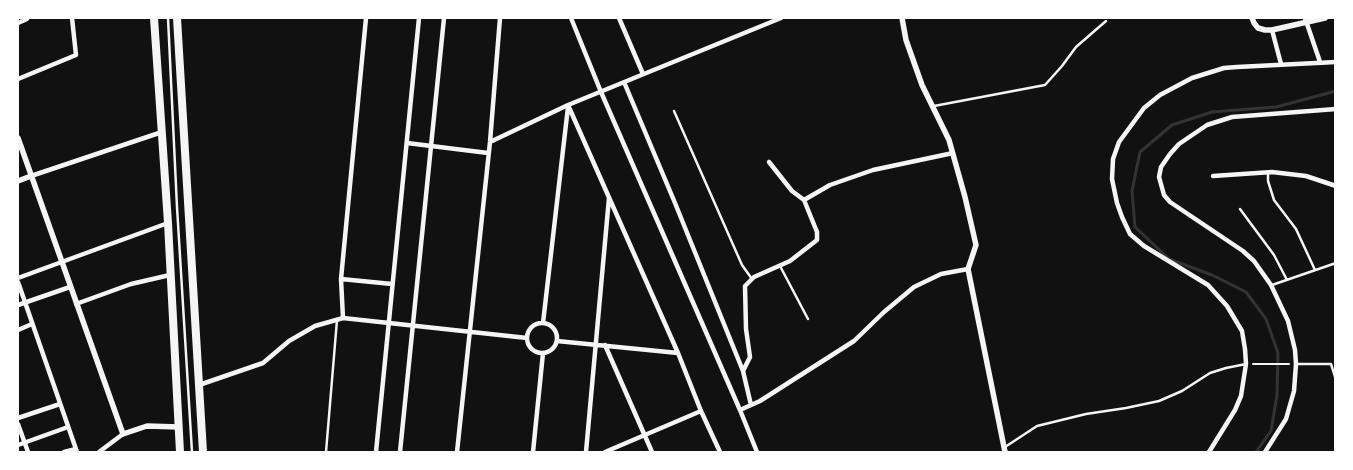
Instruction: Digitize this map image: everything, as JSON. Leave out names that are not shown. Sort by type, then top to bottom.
[{"type":"main road","points":[[154,18],[168,223],[180,452]]},
{"type":"main road","points":[[177,18],[203,452]]},
{"type":"street","points":[[18,23],[27,18]]},
{"type":"street","points":[[18,79],[76,55],[72,18]]},
{"type":"street","points":[[343,318],[340,279],[366,18]]},
{"type":"street","points":[[376,452],[419,18]]},
{"type":"street","points":[[400,452],[444,18]]},
{"type":"street","points":[[458,452],[490,142],[500,18]]},
{"type":"street","points":[[571,18],[600,92],[757,452]]},
{"type":"street","points":[[619,18],[643,74]]},
{"type":"street","points":[[490,142],[568,105],[768,20],[781,18]]},
{"type":"street","points":[[902,18],[906,40],[922,85],[949,140],[965,196],[976,245],[968,268],[1004,450]]},
{"type":"street","points":[[1252,18],[1258,28],[1272,30],[1305,20],[1325,18]]},
{"type":"street","points":[[1305,20],[1320,62]]},
{"type":"street","points":[[1272,30],[1281,64]]},
{"type":"street","points":[[1209,452],[1242,396],[1246,364],[1242,331],[1234,316],[1208,285],[1144,246],[1130,234],[1117,202],[1112,170],[1113,159],[1119,142],[1144,108],[1160,95],[1192,78],[1224,68],[1336,62]]},
{"type":"street","points":[[624,82],[679,212],[742,371],[751,405]]},
{"type":"street","points":[[568,105],[678,352],[701,411],[720,452]]},
{"type":"street","points":[[543,323],[568,105]]},
{"type":"street","points":[[1265,452],[1286,419],[1294,391],[1295,350],[1288,321],[1271,285],[1261,271],[1243,251],[1170,202],[1160,186],[1159,177],[1162,167],[1170,154],[1193,133],[1207,125],[1232,117],[1336,110]]},
{"type":"street","points":[[18,181],[162,132]]},
{"type":"street","points":[[18,138],[122,434]]},
{"type":"street","points":[[407,143],[488,153]]},
{"type":"street","points":[[804,200],[830,185],[873,170],[953,153]]},
{"type":"street","points":[[742,371],[750,357],[746,329],[745,286],[752,279],[790,261],[817,240],[817,232],[804,200],[792,191],[769,162]]},
{"type":"street","points":[[1212,176],[1268,172],[1306,176],[1336,186]]},
{"type":"street","points":[[586,452],[609,196]]},
{"type":"street","points":[[64,452],[76,451],[18,280],[168,223]]},
{"type":"street","points":[[740,410],[760,401],[854,341],[914,287],[941,274],[968,268]]},
{"type":"street","points":[[76,304],[131,284],[170,275]]},
{"type":"street","points":[[340,279],[392,284]]},
{"type":"street","points":[[18,306],[70,287]]},
{"type":"street","points":[[198,385],[263,362],[289,341],[315,326],[343,318],[527,338]]},
{"type":"street","points":[[543,323],[555,330],[557,341],[554,348],[543,353],[532,349],[527,338],[531,328],[543,323]]},
{"type":"street","points":[[18,330],[32,324]]},
{"type":"street","points":[[557,341],[678,352]]},
{"type":"street","points":[[605,345],[652,452]]},
{"type":"street","points":[[533,452],[543,353]]},
{"type":"street","points":[[18,418],[60,404]]},
{"type":"street","points":[[605,452],[701,411]]},
{"type":"street","points":[[18,424],[28,452]]},
{"type":"street","points":[[99,452],[122,434],[147,426],[179,427]]},
{"type":"street","points":[[18,445],[68,427]]},
{"type":"lane","points":[[168,18],[192,452]]},
{"type":"lane","points":[[932,107],[1045,85],[1076,47],[1106,21]]},
{"type":"lane","points":[[674,111],[742,265],[752,279]]},
{"type":"lane","points":[[1268,172],[1268,181],[1274,200],[1296,229],[1315,270]]},
{"type":"lane","points":[[1240,209],[1274,255],[1287,280]]},
{"type":"lane","points":[[1271,285],[1336,263]]},
{"type":"lane","points":[[780,266],[808,319]]},
{"type":"lane","points":[[326,452],[337,320]]},
{"type":"lane","points":[[1004,450],[1037,426],[1086,414],[1159,401],[1182,391],[1210,373],[1246,364]]},
{"type":"lane","points":[[1296,364],[1331,364],[1336,380]]},
{"type":"path","points":[[1246,364],[1296,364]]},
{"type":"waterway","points":[[1256,452],[1271,431],[1277,395],[1278,353],[1266,319],[1246,292],[1212,275],[1169,259],[1135,227],[1132,191],[1140,152],[1172,125],[1212,112],[1276,107],[1336,91]]}]
